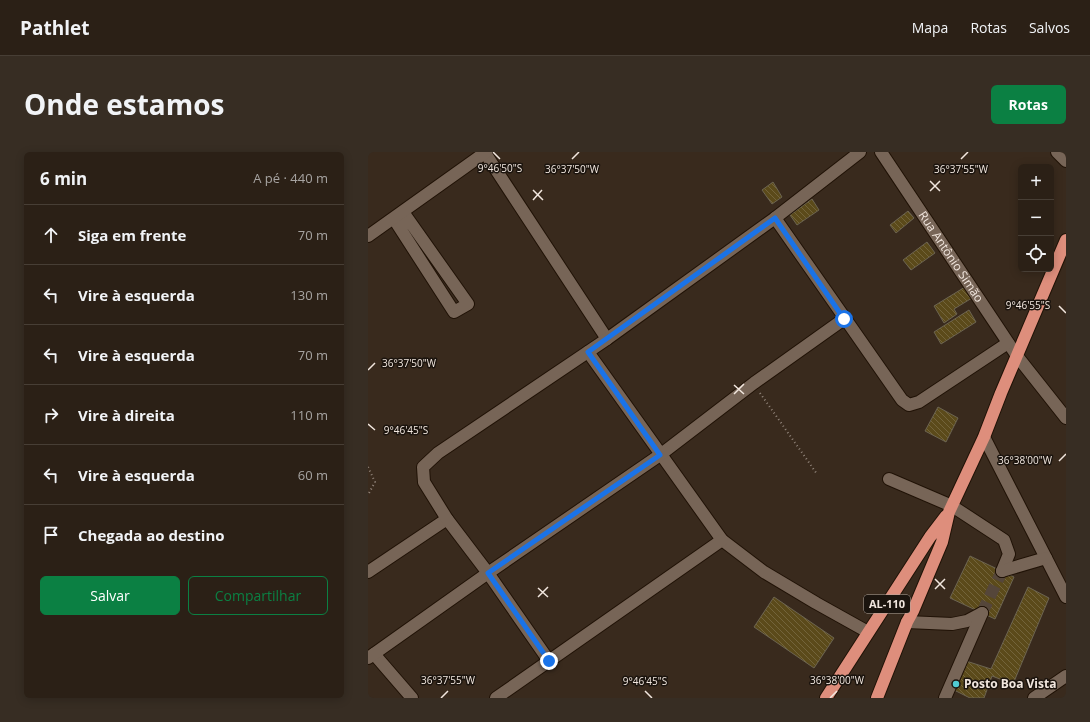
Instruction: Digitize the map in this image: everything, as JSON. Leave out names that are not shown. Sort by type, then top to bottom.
[{"type":"highway","name":"AL-110","points":[[826,698],[930,537],[950,509],[984,437],[1066,240]]},
{"type":"highway","name":"AL-110","points":[[877,698],[907,622],[942,542],[950,509]]},
{"type":"street","points":[[368,236],[398,216],[485,152],[607,338]]},
{"type":"street","points":[[549,661],[488,573],[447,519],[424,482],[423,467],[438,453],[588,352],[775,218],[860,152]]},
{"type":"street","name":"Rua Antônio Simão","points":[[881,152],[1017,356],[1066,418]]},
{"type":"street","points":[[1057,152],[1066,161]]},
{"type":"street","points":[[398,216],[468,304],[454,312],[398,216]]},
{"type":"street","points":[[775,218],[844,319],[902,400],[909,405],[919,402],[1008,342]]},
{"type":"street","points":[[412,698],[371,656],[488,573],[660,455],[754,384],[844,319]]},
{"type":"street","points":[[588,352],[722,540],[764,572],[868,632]]},
{"type":"street","points":[[984,437],[1066,597]]},
{"type":"street","points":[[889,479],[950,509],[1004,540],[1009,554],[1002,571],[1046,558]]},
{"type":"street","points":[[368,572],[447,519]]},
{"type":"street","points":[[496,698],[722,540]]},
{"type":"street","points":[[907,622],[952,624],[967,621],[982,613],[945,698]]},
{"type":"street","points":[[1034,698],[1066,676]]},
{"type":"path","points":[[754,384],[817,474]]},
{"type":"path","points":[[368,467],[375,482],[368,495]]},
{"type":"building","points":[[773,182],[782,197],[772,204],[762,190]]},
{"type":"building","points":[[812,199],[819,210],[797,225],[790,215]]},
{"type":"building","points":[[908,211],[914,218],[896,233],[890,225]]},
{"type":"building","points":[[927,242],[935,253],[911,270],[903,260]]},
{"type":"building","points":[[965,287],[972,298],[954,309],[957,314],[944,323],[934,306]]},
{"type":"building","points":[[969,310],[976,322],[941,344],[934,332]]},
{"type":"building","points":[[938,407],[958,418],[946,442],[925,431]]},
{"type":"building","points":[[970,556],[1014,577],[995,619],[950,598]]},
{"type":"building","points":[[1028,587],[1049,598],[1013,684],[992,676],[984,698],[970,698],[952,689],[963,660],[991,669]]},
{"type":"building","points":[[774,597],[834,638],[814,668],[754,627]]},
{"type":"tunnel","points":[[982,613],[1002,571]]},
{"type":"place","name":"Posto Boa Vista","points":[[956,684]]},
{"type":"route","points":[[549,661],[488,573],[660,455],[588,352],[775,218],[844,319]]}]
